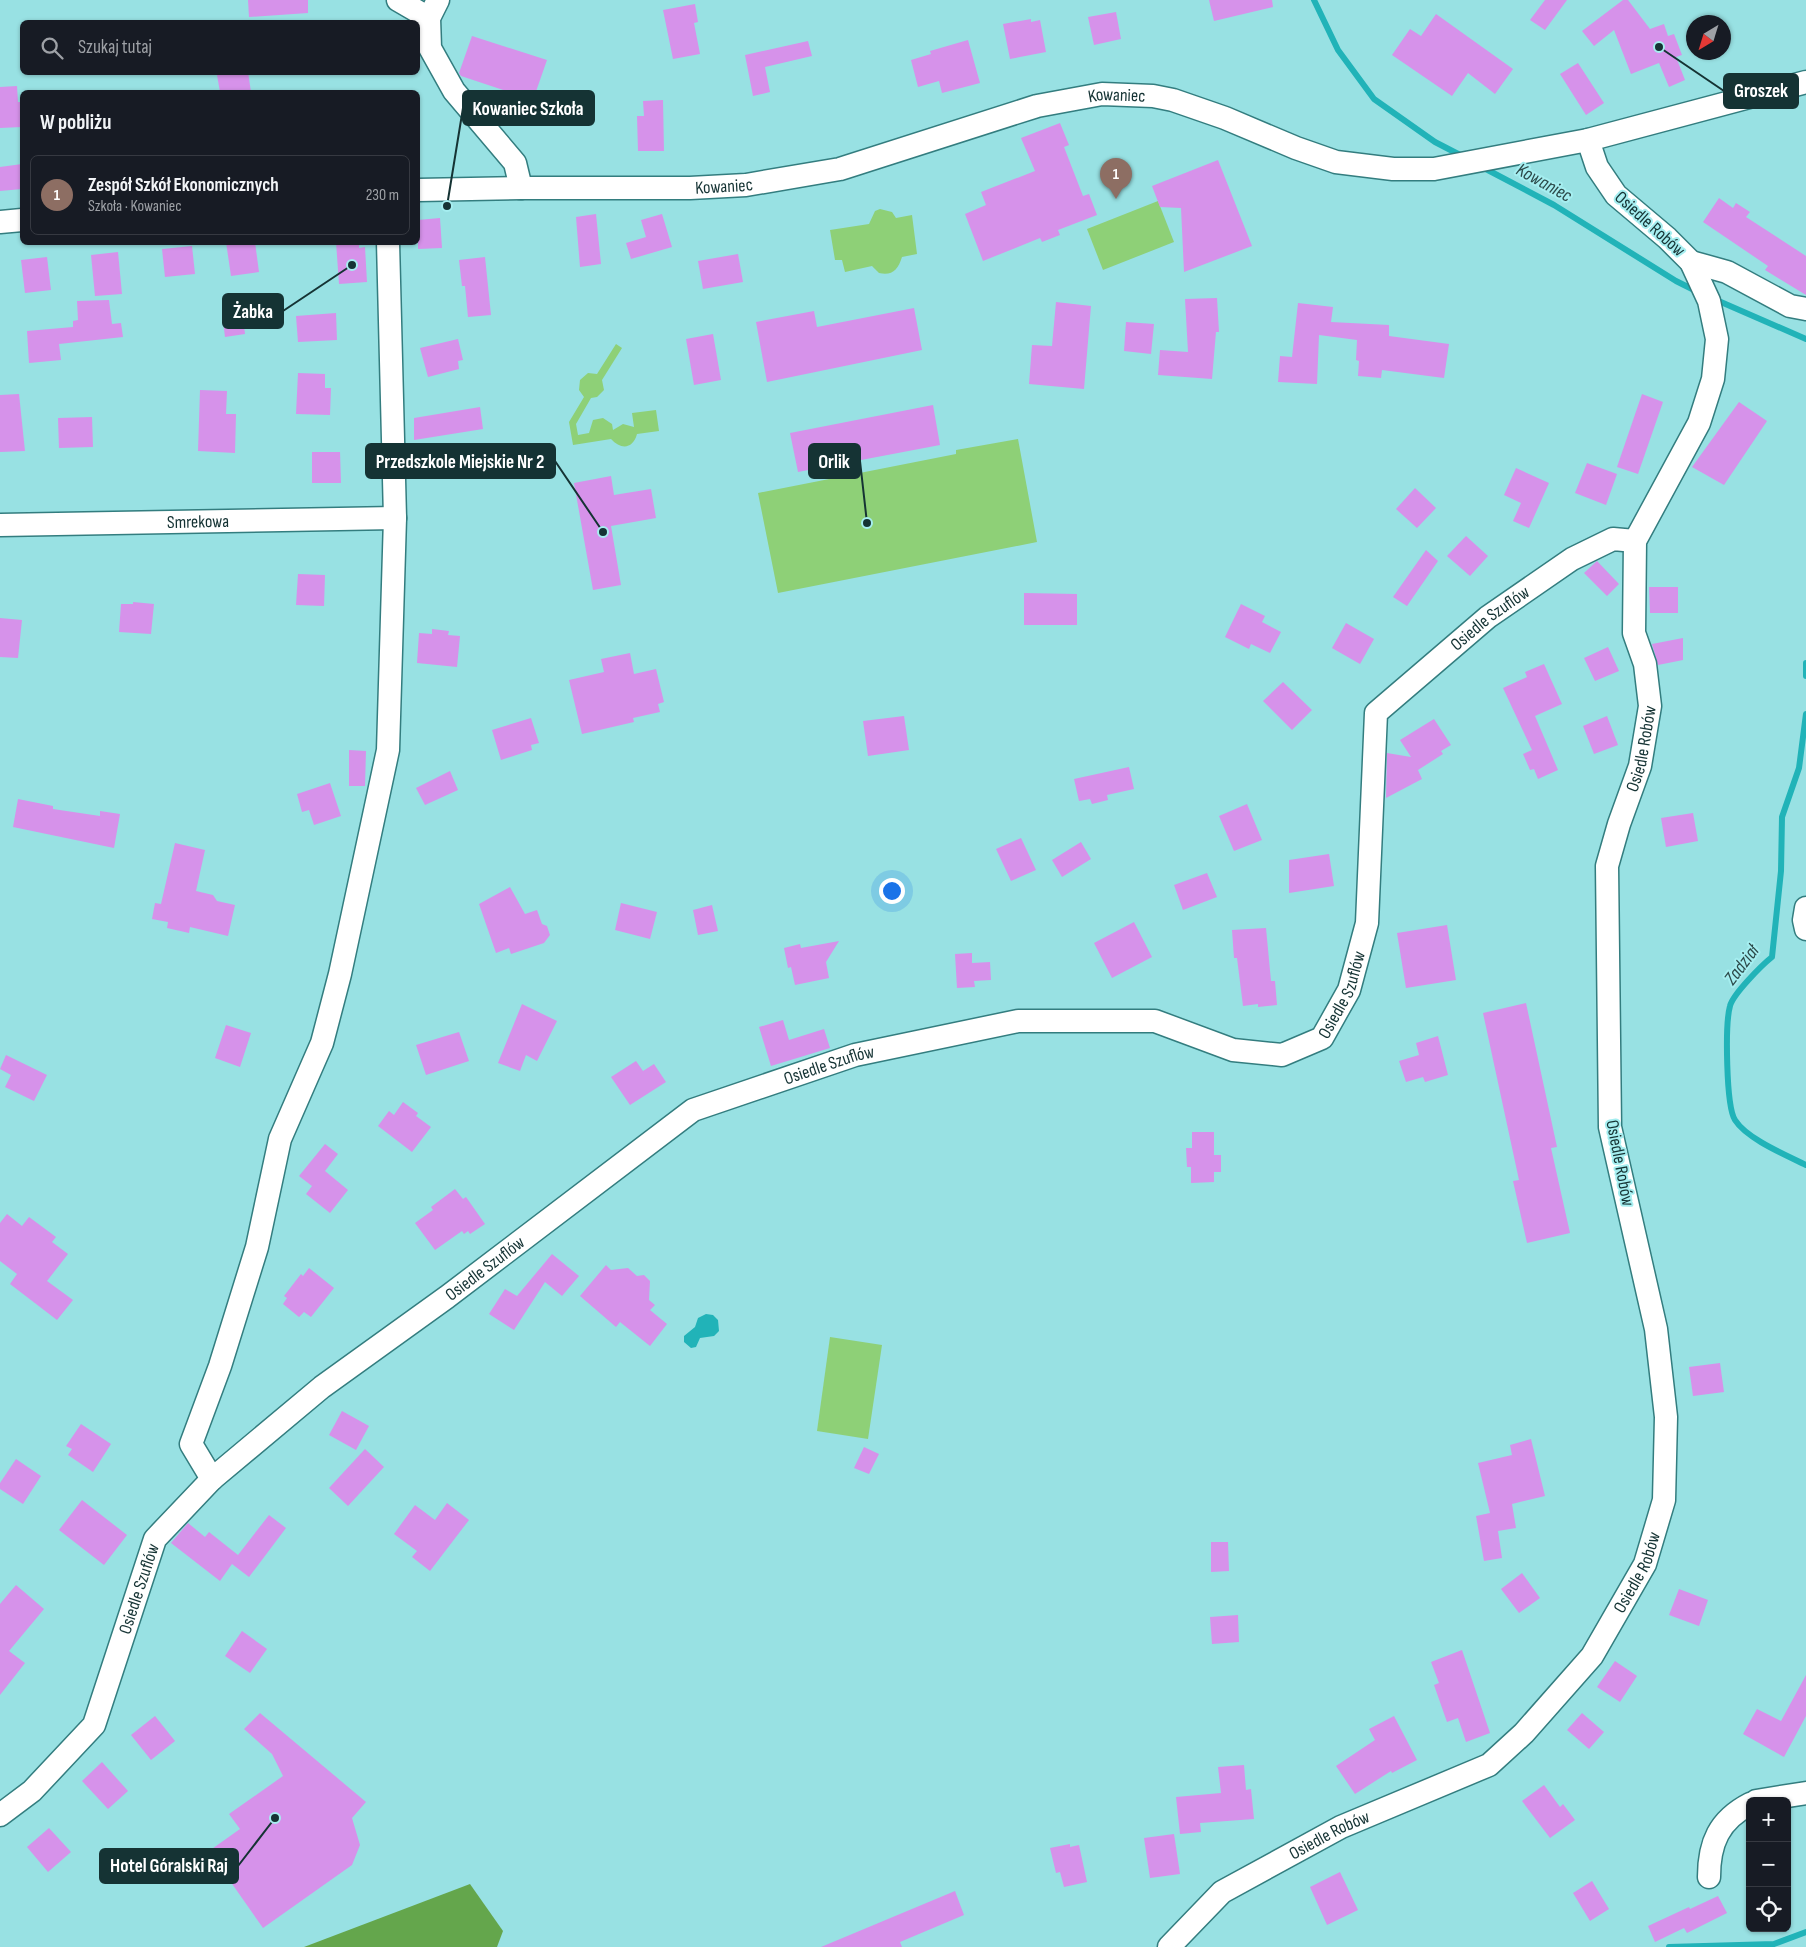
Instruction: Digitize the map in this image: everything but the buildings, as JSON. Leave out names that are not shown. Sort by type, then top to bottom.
[{"type":"street","points":[[398,0],[435,6],[430,48],[454,91],[515,163],[521,188]]},
{"type":"street","name":"Kowaniec","points":[[420,190],[746,186],[868,162],[1037,106],[1102,94],[1153,96],[1173,100],[1225,118],[1296,148],[1336,162],[1393,170],[1434,169],[1588,140],[1806,82]]},
{"type":"street","name":"Osiedle Robów","points":[[1169,1947],[1222,1892],[1341,1826],[1489,1765],[1524,1733],[1592,1656],[1645,1564],[1664,1500],[1666,1417],[1656,1330],[1610,1127],[1607,866],[1619,824],[1640,766],[1650,706],[1645,664],[1634,633],[1635,541],[1699,423],[1713,379],[1717,356],[1715,320],[1696,271],[1667,238],[1616,195],[1597,167],[1588,140]]},
{"type":"street","points":[[0,222],[20,220]]},
{"type":"street","points":[[212,1479],[191,1444],[220,1366],[257,1247],[280,1140],[322,1043],[340,974],[388,750],[395,518],[388,245]]},
{"type":"street","points":[[1696,271],[1727,272],[1790,306],[1806,309]]},
{"type":"street","name":"Smrekowa","points":[[0,525],[395,518]]},
{"type":"street","name":"Osiedle Szuflów","points":[[0,1815],[32,1791],[94,1725],[155,1540],[212,1479],[322,1387],[447,1298],[693,1110],[855,1055],[1018,1021],[1155,1021],[1233,1050],[1282,1055],[1322,1038],[1349,990],[1367,923],[1376,712],[1488,617],[1572,559],[1613,539],[1635,541]]},
{"type":"street","points":[[1806,908],[1804,920],[1806,928]]},
{"type":"street","points":[[1781,1797],[1806,1793]]},
{"type":"street","points":[[1709,1877],[1709,1855],[1720,1829],[1736,1811],[1746,1806]]},
{"type":"green space","points":[[1158,201],[1174,242],[1103,270],[1087,229]]},
{"type":"green space","points":[[880,209],[892,212],[896,218],[912,215],[917,254],[902,257],[896,269],[888,274],[879,273],[872,266],[845,272],[842,260],[835,260],[830,230],[869,224],[875,211]]},
{"type":"green space","points":[[616,344],[622,348],[602,380],[604,390],[597,397],[591,398],[576,424],[578,435],[589,433],[593,420],[603,418],[612,424],[613,430],[623,424],[634,427],[632,413],[656,410],[659,431],[637,434],[633,443],[626,446],[619,445],[611,439],[573,445],[569,422],[584,397],[579,390],[580,380],[588,373],[597,374]]},
{"type":"green space","points":[[1018,439],[1037,542],[778,593],[758,493],[956,454],[956,450]]},
{"type":"green space","points":[[830,1337],[882,1345],[868,1439],[817,1431]]},
{"type":"green space","points":[[470,1884],[503,1931],[497,1947],[304,1947]]},
{"type":"water","points":[[706,1314],[713,1315],[718,1320],[719,1331],[714,1336],[700,1338],[696,1347],[691,1348],[684,1342],[684,1336],[695,1327],[698,1318]]},
{"type":"waterway","name":"Kowaniec","points":[[1314,0],[1338,50],[1374,99],[1435,142],[1464,157]]},
{"type":"waterway","name":"Kowaniec","points":[[1482,167],[1554,205],[1676,281],[1698,292]]},
{"type":"waterway","name":"Kowaniec","points":[[1714,299],[1806,339]]},
{"type":"waterway","name":"Zadział","points":[[1806,663],[1806,676]]},
{"type":"waterway","name":"Zadział","points":[[1806,714],[1799,768],[1782,817],[1781,871],[1772,957],[1748,980],[1732,1001],[1728,1015],[1727,1046],[1728,1083],[1735,1120],[1748,1134],[1757,1140],[1806,1165]]},
{"type":"waterway","name":"Zadział","points":[[1669,1947],[1774,1944],[1806,1932]]},
{"type":"place","name":"Groszek","points":[[1659,47]]},
{"type":"place","name":"Zespół Szkół Ekonomicznych","points":[[1116,199]]},
{"type":"place","name":"Kowaniec Szkoła","points":[[447,206]]},
{"type":"place","name":"Żabka","points":[[352,265]]},
{"type":"place","name":"Orlik","points":[[867,523]]},
{"type":"place","name":"Przedszkole Miejskie Nr 2","points":[[603,532]]},
{"type":"place","name":"Hotel Góralski Raj","points":[[275,1818]]}]
